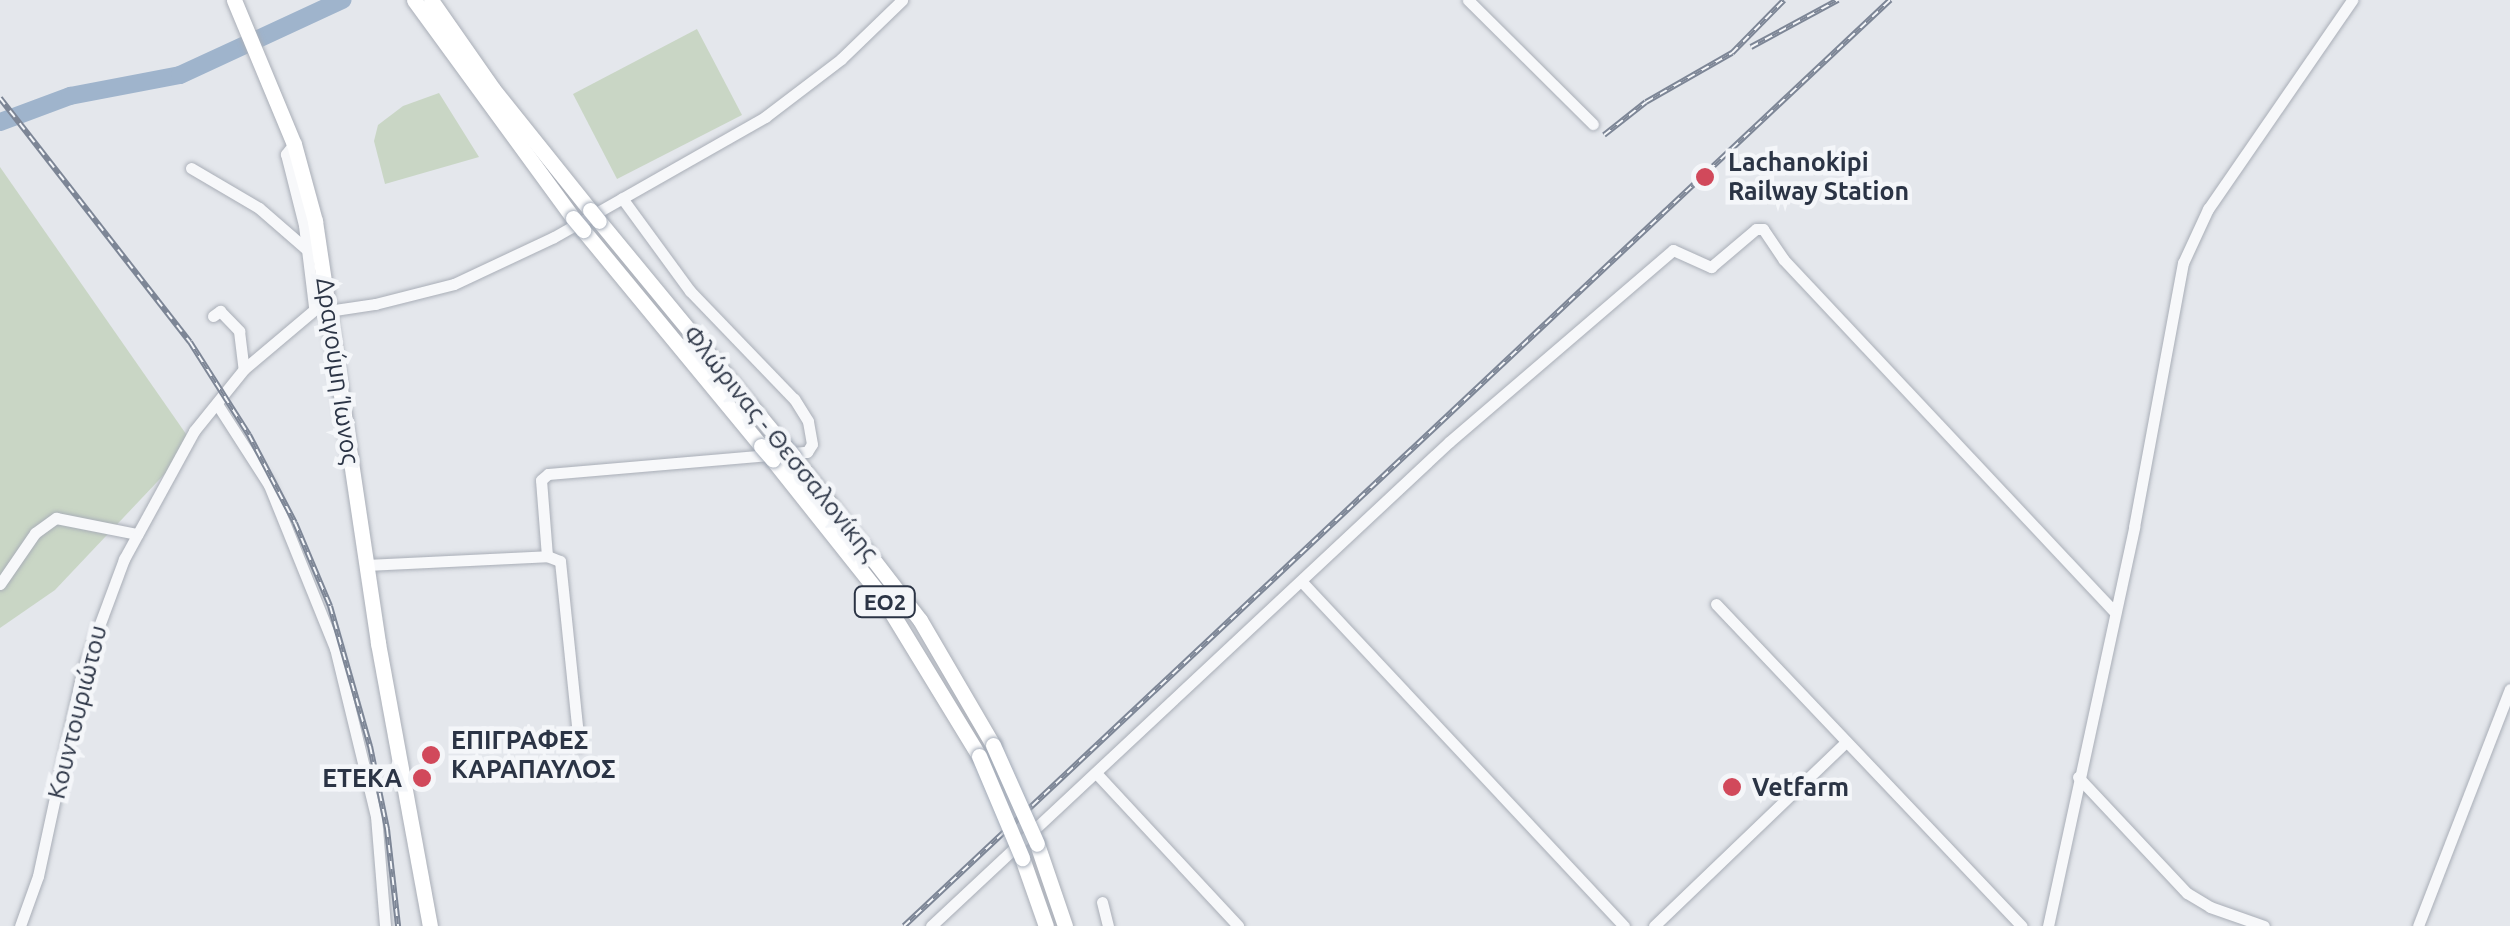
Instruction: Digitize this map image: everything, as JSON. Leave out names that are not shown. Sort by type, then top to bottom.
[{"type":"main road","name":"Δραγούμη Ίωνος","points":[[234,0],[294,144],[312,206],[323,306],[430,926]]},
{"type":"main road","name":"Φλώρινας - Θεσσαλονίκης","points":[[414,0],[794,457],[913,611],[993,744],[1038,844],[1065,926]]},
{"type":"main road","name":"Φλώρινας - Θεσσαλονίκης","points":[[431,0],[467,66],[578,224],[882,598],[979,756],[1046,926]]},
{"type":"street","points":[[294,144],[286,154],[323,306],[375,304],[454,284],[514,259],[765,117],[841,58],[902,0]]},
{"type":"street","points":[[1468,0],[1593,124]]},
{"type":"street","points":[[2048,926],[2115,612],[2175,296],[2190,240],[2352,0]]},
{"type":"street","points":[[191,168],[259,208],[307,251]]},
{"type":"street","points":[[547,556],[541,480],[548,474],[808,452],[812,444],[808,421],[794,398],[690,291],[622,198]]},
{"type":"street","points":[[931,926],[1303,583],[1449,442],[1673,250],[1711,267],[1760,227],[1784,260],[2115,612]]},
{"type":"street","name":"Κουντουριώτου","points":[[20,926],[38,876],[82,672],[136,534],[175,460],[244,369],[323,306]]},
{"type":"street","points":[[212,316],[220,312],[238,332],[244,369]]},
{"type":"street","points":[[217,404],[246,444],[288,525],[335,648],[376,816],[385,926]]},
{"type":"street","points":[[0,584],[35,533],[56,518],[136,534]]},
{"type":"street","points":[[366,565],[547,556],[561,566],[579,746]]},
{"type":"street","points":[[1303,583],[1624,926]]},
{"type":"street","points":[[1716,604],[2022,926]]},
{"type":"street","points":[[2418,926],[2510,689]]},
{"type":"street","points":[[1654,926],[1846,742]]},
{"type":"street","points":[[1096,773],[1238,926]]},
{"type":"street","points":[[2078,777],[2187,893],[2210,907],[2264,926]]},
{"type":"street","points":[[1102,902],[1108,926]]},
{"type":"green space","points":[[697,29],[742,115],[617,179],[573,94]]},
{"type":"green space","points":[[439,93],[479,157],[385,184],[374,141],[378,125],[403,106]]},
{"type":"green space","points":[[0,167],[193,444],[55,590],[0,628]]},
{"type":"waterway","points":[[0,122],[70,96],[180,75],[342,0]]},
{"type":"railway","points":[[1604,135],[1646,102],[1732,53],[1784,0]]},
{"type":"railway","points":[[1751,47],[1838,0]]},
{"type":"railway","points":[[904,926],[1890,0]]},
{"type":"railway","points":[[0,98],[190,342],[249,435],[295,523],[330,606],[370,746],[387,829],[398,926]]},
{"type":"place","name":"Lachanokipi Railway Station","points":[[1705,177]]},
{"type":"place","name":"ΕΠΙΓΡΑΦΕΣ ΚΑΡΑΠΑΥΛΟΣ","points":[[431,755]]},
{"type":"place","name":"ΕΤΕΚΑ","points":[[422,778]]},
{"type":"place","name":"Vetfarm","points":[[1732,787]]}]
